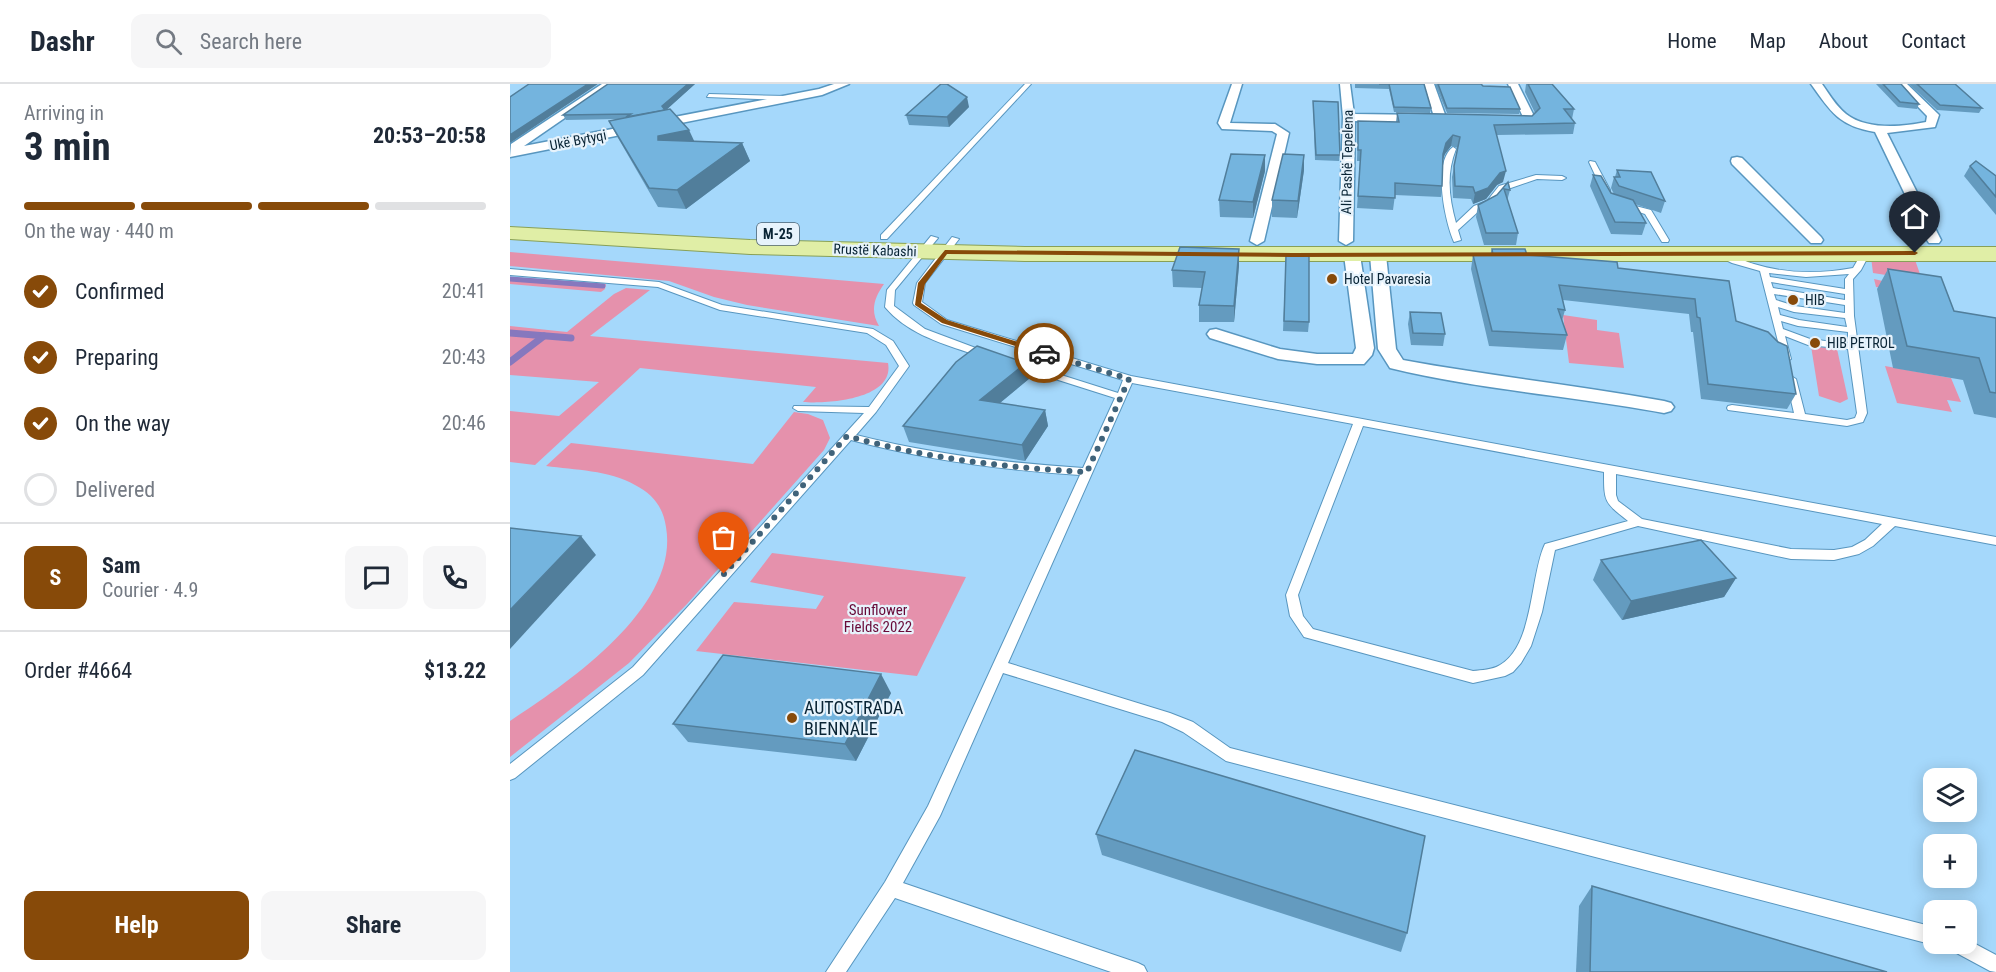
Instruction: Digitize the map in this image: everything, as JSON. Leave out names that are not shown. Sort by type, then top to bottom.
[{"type":"main road","name":"Rrustë Kabashi","points":[[510,220],[768,234],[884,237],[939,245],[1046,241],[1257,241],[1349,248],[1378,255],[1720,253],[1861,261],[1915,253],[1996,254]]},
{"type":"main road","name":"Rrustë Kabashi","points":[[510,233],[750,247],[939,245],[1349,248],[1456,235],[1665,240],[1996,240]]},
{"type":"street","points":[[510,152],[609,84]]},
{"type":"street","name":"Ukë Bytyqi","points":[[510,152],[788,99],[822,92],[844,84]]},
{"type":"street","points":[[1238,84],[1224,123],[1226,126],[1275,128],[1283,133],[1257,241]]},
{"type":"street","name":"Ali Pashë Tepelena","points":[[1216,334],[1278,354],[1317,359],[1358,360],[1363,355],[1365,336],[1349,248],[1349,117],[1345,84]]},
{"type":"street","points":[[1349,117],[1446,120],[1429,84]]},
{"type":"street","points":[[1494,121],[1530,120],[1513,84]]},
{"type":"street","points":[[1816,84],[1848,122],[1886,128],[1915,129],[1931,124],[1933,116],[1901,84]]},
{"type":"street","points":[[1886,128],[1881,132],[1934,240]]},
{"type":"street","points":[[1737,160],[1816,240]]},
{"type":"street","points":[[1378,255],[1387,349],[1396,364],[1486,381],[1610,397],[1664,407]]},
{"type":"lane","points":[[884,237],[1028,84]]},
{"type":"lane","name":"Ukë Bytyqi","points":[[709,96],[788,99]]},
{"type":"lane","points":[[1453,149],[1446,161],[1446,181],[1456,235]]},
{"type":"lane","points":[[1592,162],[1611,200],[1648,212],[1665,240]]},
{"type":"lane","points":[[1456,235],[1477,208],[1490,203],[1502,188],[1536,177],[1562,178]]},
{"type":"lane","points":[[939,245],[891,290],[889,307],[903,322],[927,334],[994,357]]},
{"type":"lane","points":[[939,245],[921,283],[918,303],[935,316],[944,322],[1129,379],[1996,541]]},
{"type":"lane","points":[[1720,253],[1745,266],[1797,285],[1848,292]]},
{"type":"lane","points":[[1915,253],[1935,260],[1996,261]]},
{"type":"lane","points":[[1766,274],[1846,273],[1861,261]]},
{"type":"lane","points":[[1732,408],[1847,423],[1859,420],[1862,414],[1849,316],[1848,279],[1861,261]]},
{"type":"lane","points":[[510,272],[659,285],[720,307],[870,331],[890,343],[904,366],[872,410],[638,671],[510,773]]},
{"type":"lane","points":[[1766,274],[1800,416]]},
{"type":"lane","points":[[1769,290],[1790,296],[1849,303]]},
{"type":"lane","points":[[1772,302],[1794,309],[1849,316]]},
{"type":"lane","points":[[1776,317],[1798,323],[1852,330]]},
{"type":"lane","points":[[1780,331],[1808,342],[1854,347]]},
{"type":"lane","points":[[1005,361],[1121,397]]},
{"type":"lane","points":[[834,972],[891,888],[934,811],[1129,379]]},
{"type":"lane","points":[[798,408],[872,410]]},
{"type":"lane","points":[[1359,422],[1292,595],[1299,624],[1309,633],[1473,677],[1496,674],[1509,667],[1524,647],[1550,547],[1638,522]]},
{"type":"lane","points":[[847,436],[882,446],[1016,468],[1087,472]]},
{"type":"lane","points":[[1610,468],[1610,495],[1613,503],[1638,522],[1791,554],[1814,555],[1855,551],[1869,543],[1891,523]]},
{"type":"lane","points":[[999,666],[1165,717],[1188,727],[1226,754],[1923,933]]},
{"type":"lane","points":[[891,888],[1138,972]]},
{"type":"lane","points":[[1977,950],[1996,954]]},
{"type":"lane","points":[[1977,954],[1996,964]]},
{"type":"green space","points":[[510,252],[884,284],[874,305],[879,326],[747,305],[714,297],[669,281],[510,266]]},
{"type":"green space","points":[[1871,257],[1914,257],[1927,294],[1876,287],[1874,279],[1887,282],[1886,275],[1873,273]]},
{"type":"green space","points":[[510,277],[606,284],[605,289],[601,292],[510,284]]},
{"type":"green space","points":[[626,288],[650,290],[590,336],[888,363],[887,375],[881,385],[857,397],[827,402],[803,402],[816,387],[640,368],[535,465],[510,462],[510,411],[559,416],[599,382],[510,375],[510,326],[567,332],[614,294]]},
{"type":"green space","points":[[1563,315],[1597,320],[1597,330],[1619,333],[1624,368],[1569,363]]},
{"type":"green space","points":[[1811,346],[1837,349],[1848,399],[1840,403],[1819,396]]},
{"type":"green space","points":[[1885,366],[1951,378],[1961,402],[1947,400],[1952,412],[1897,403]]},
{"type":"green space","points":[[794,412],[823,420],[830,438],[824,450],[687,604],[629,663],[510,757],[510,721],[561,686],[615,640],[638,614],[656,586],[666,557],[665,520],[660,507],[647,493],[614,476],[546,466],[571,443],[753,464]]},
{"type":"green space","name":"Sunflower Fields 2022","points":[[772,553],[966,577],[917,676],[696,651],[734,602],[816,609],[824,596],[750,582]]},
{"type":"building","points":[[529,84],[588,84],[510,135],[510,97]]},
{"type":"building","points":[[608,84],[688,84],[662,106],[665,110],[626,117],[631,114],[563,115]]},
{"type":"building","points":[[941,84],[947,84],[967,97],[947,117],[906,115]]},
{"type":"building","points":[[1389,84],[1424,84],[1431,108],[1394,107]]},
{"type":"building","points":[[1438,84],[1510,87],[1520,109],[1447,108]]},
{"type":"building","points":[[1528,84],[1552,84],[1574,109],[1564,109],[1575,123],[1494,125],[1506,171],[1500,173],[1488,188],[1475,193],[1473,187],[1455,186],[1454,166],[1460,137],[1453,135],[1446,143],[1443,154],[1442,186],[1395,183],[1395,198],[1358,196],[1361,150],[1358,150],[1358,121],[1399,122],[1397,113],[1532,116],[1540,108]]},
{"type":"building","points":[[1883,84],[1901,84],[1919,104],[1900,102]]},
{"type":"building","points":[[1917,84],[1955,84],[1982,108],[1940,105]]},
{"type":"building","points":[[1313,101],[1338,102],[1340,155],[1316,155]]},
{"type":"building","points":[[670,109],[689,130],[658,136],[658,140],[742,143],[677,190],[649,188],[609,121]]},
{"type":"building","points":[[1231,154],[1265,155],[1253,202],[1219,200]]},
{"type":"building","points":[[1283,154],[1304,155],[1298,201],[1272,200]]},
{"type":"building","points":[[1976,161],[1996,176],[1996,197],[1970,166]]},
{"type":"building","points":[[1617,170],[1651,172],[1665,201],[1619,186],[1614,177],[1620,177]]},
{"type":"building","points":[[1593,175],[1601,176],[1611,193],[1633,200],[1646,223],[1615,222]]},
{"type":"building","points":[[1508,182],[1510,190],[1504,189],[1518,233],[1486,233],[1478,205],[1497,195]]},
{"type":"building","points":[[1180,247],[1239,249],[1234,306],[1199,305],[1205,272],[1172,270]]},
{"type":"building","points":[[1492,249],[1525,249],[1527,255],[1617,262],[1618,268],[1729,281],[1736,321],[1768,332],[1778,342],[1787,346],[1796,394],[1708,384],[1700,318],[1697,317],[1695,299],[1559,285],[1565,310],[1558,309],[1567,335],[1492,331],[1473,255],[1493,255]]},
{"type":"building","points":[[1286,255],[1309,256],[1309,322],[1284,321]]},
{"type":"building","points":[[1888,269],[1941,277],[1954,311],[1996,318],[1996,393],[1990,392],[1979,358],[1907,346]]},
{"type":"building","points":[[1410,312],[1441,313],[1445,334],[1413,333]]},
{"type":"building","points":[[977,346],[1026,363],[980,400],[1045,410],[1022,445],[903,426],[956,362]]},
{"type":"building","points":[[510,528],[581,536],[510,610]]},
{"type":"building","points":[[1701,540],[1736,578],[1631,601],[1601,560]]},
{"type":"building","name":"AUTOSTRADA BIENNALE","points":[[723,655],[881,674],[845,744],[673,724]]},
{"type":"building","points":[[1135,750],[1425,836],[1407,933],[1096,834]]},
{"type":"building","points":[[1592,886],[1887,972],[1590,972]]},
{"type":"waterway","points":[[510,279],[603,286]]},
{"type":"waterway","points":[[510,333],[571,338]]},
{"type":"waterway","points":[[510,362],[544,336]]},
{"type":"way so far","points":[[724,574],[847,436],[882,446],[1016,468],[1087,472],[1129,379],[1044,353]]},
{"type":"place","name":"Hotel Pavaresia","points":[[1332,279]]},
{"type":"place","name":"HIB","points":[[1793,300]]},
{"type":"place","name":"HIB PETROL","points":[[1815,343]]},
{"type":"place","name":"AUTOSTRADA BIENNALE","points":[[792,718]]},
{"type":"route","points":[[1044,353],[944,322],[918,303],[921,283],[945,252],[1293,255],[1915,253]]}]
